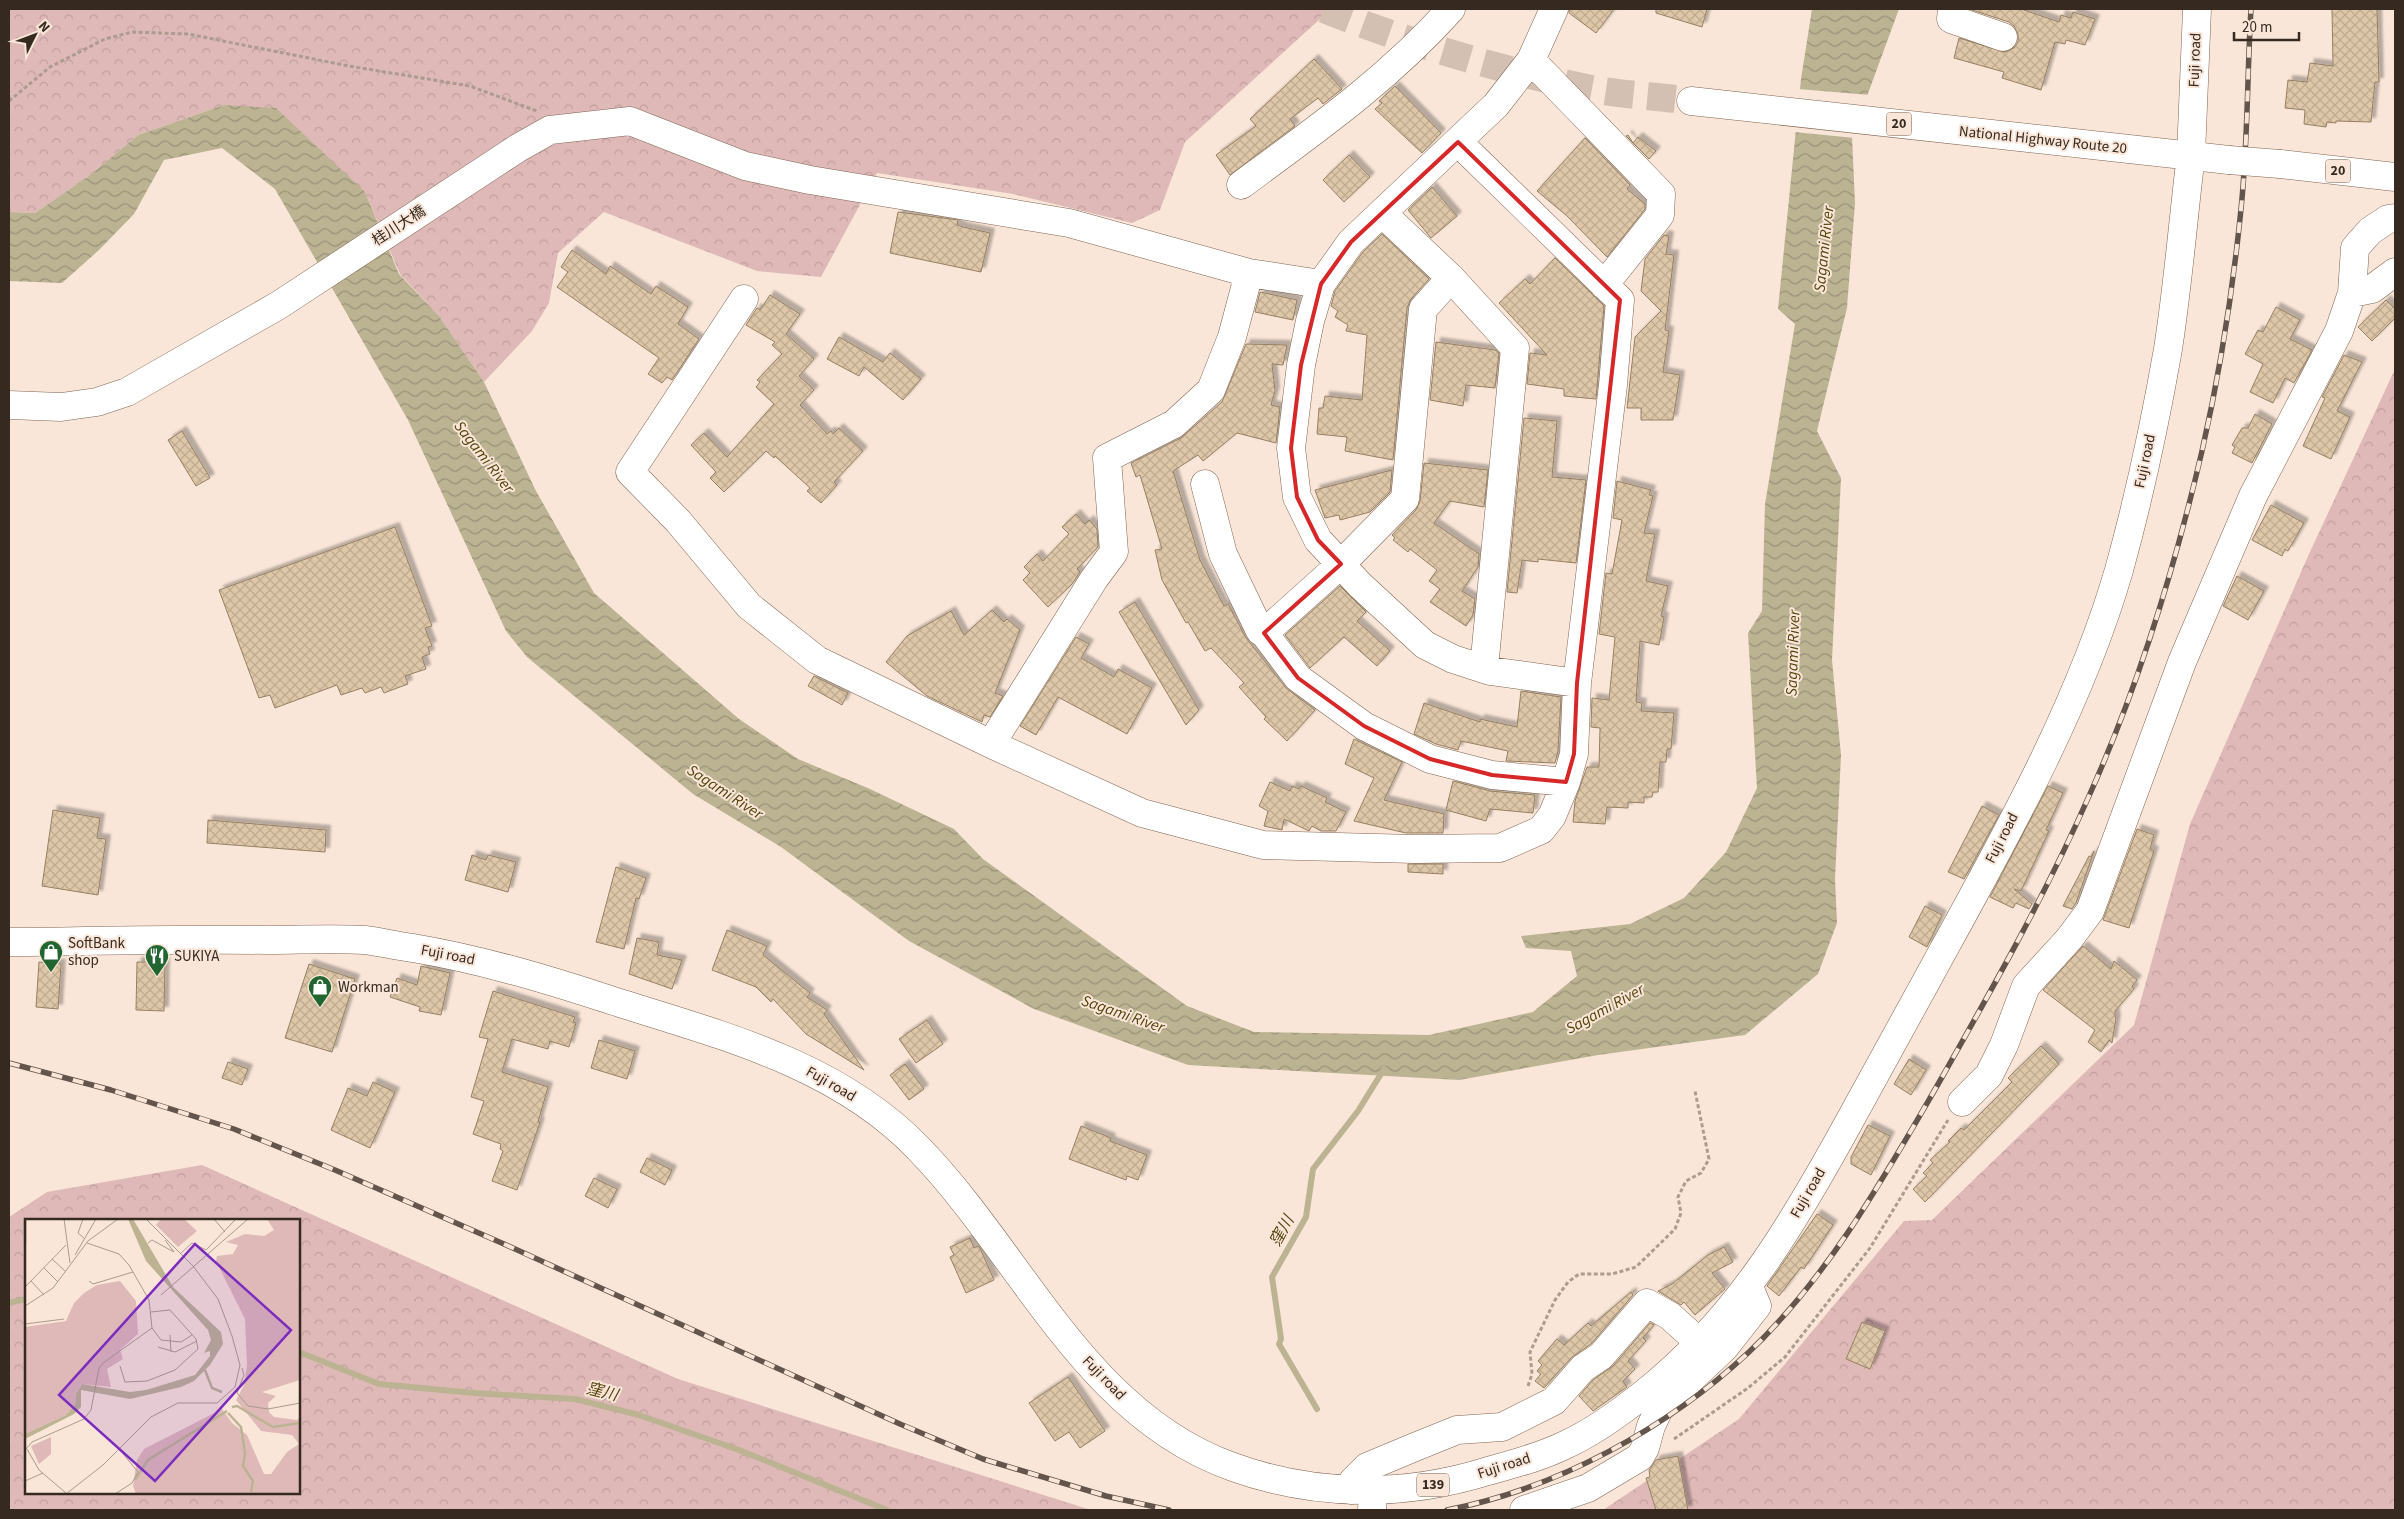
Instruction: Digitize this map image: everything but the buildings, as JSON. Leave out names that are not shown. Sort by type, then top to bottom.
[{"type":"main road","points":[[1241,185],[1351,105],[1420,43],[1451,9]]},
{"type":"main road","points":[[1554,9],[1531,60],[1496,105],[1351,242],[1321,284],[1310,321],[1301,365],[1291,448],[1297,497],[1318,540],[1425,645],[1453,659],[1484,668],[1576,683]]},
{"type":"main road","points":[[1952,9],[1951,20],[2003,37]]},
{"type":"main road","name":"Fuji road","points":[[9,942],[203,939],[366,940],[448,954],[532,974],[748,1044],[808,1070],[870,1107],[915,1144],[956,1191],[1095,1372],[1134,1409],[1179,1440],[1226,1465],[1314,1488],[1366,1497],[1464,1479],[1566,1445],[1620,1412],[1659,1381],[1700,1344],[1749,1287],[1795,1217],[1898,1032],[1993,857],[2079,684],[2099,632],[2120,566],[2145,461],[2168,345],[2191,156],[2197,9]]},
{"type":"main road","points":[[1531,60],[1661,194],[1660,215],[1604,284]]},
{"type":"main road","name":"National Highway Route 20","points":[[1691,101],[2395,178]]},
{"type":"main road","name":"桂川大橋","points":[[9,405],[61,407],[97,402],[127,392],[279,305],[518,148],[550,130],[630,121],[746,166],[810,180],[1069,223],[1249,273],[1321,284]]},
{"type":"main road","points":[[744,299],[630,472],[678,521],[748,606],[817,660],[991,744],[1142,813],[1263,845],[1416,849],[1500,848],[1541,830],[1552,816],[1566,782],[1574,754],[1576,683],[1613,385],[1620,300],[1458,142]]},
{"type":"main road","points":[[1382,213],[1451,278],[1515,348],[1484,668]]},
{"type":"main road","points":[[1962,1102],[1989,1075],[2004,1045],[2026,986],[2069,939],[2090,911],[2182,662],[2253,496],[2339,331],[2352,293],[2355,248],[2370,231],[2388,219],[2395,218]]},
{"type":"main road","points":[[2352,293],[2372,289],[2395,272]]},
{"type":"main road","points":[[991,744],[1094,579],[1114,552],[1108,458],[1174,424],[1211,390],[1232,338],[1249,273]]},
{"type":"main road","points":[[1264,633],[1341,564],[1405,498],[1423,309],[1451,278]]},
{"type":"main road","points":[[1205,484],[1223,554],[1260,630],[1298,678],[1372,731],[1430,759],[1492,775],[1566,782]]},
{"type":"main road","points":[[1524,1510],[1588,1488],[1640,1457],[1645,1448],[1650,1426],[1660,1409],[1724,1348],[1757,1306],[1749,1287]]},
{"type":"main road","points":[[1366,1497],[1353,1481],[1367,1467],[1457,1430],[1502,1427],[1554,1401],[1583,1368],[1601,1356],[1647,1303],[1670,1316],[1700,1344]]},
{"type":"path","points":[[9,101],[50,67],[105,39],[132,32],[188,34],[349,66],[470,86],[539,111]]},
{"type":"path","points":[[1526,1416],[1523,1402],[1532,1374],[1530,1352],[1555,1300],[1568,1282],[1579,1274],[1612,1274],[1636,1267],[1675,1229],[1681,1213],[1678,1197],[1686,1181],[1701,1174],[1709,1159],[1695,1091]]},
{"type":"path","points":[[1640,1457],[1676,1437],[1748,1388],[1785,1357],[1870,1248],[1935,1138],[1962,1102]]},
{"type":"highlighted area","points":[[1458,142],[1620,300],[1577,683],[1574,754],[1566,782],[1492,775],[1430,759],[1364,726],[1298,678],[1264,633],[1341,564],[1318,540],[1297,497],[1291,448],[1301,365],[1321,284],[1351,242]]},
{"type":"green space","points":[[9,9],[1331,9],[1185,142],[1160,210],[1132,223],[1013,194],[877,173],[821,277],[757,271],[604,212],[558,253],[549,303],[532,331],[484,382],[439,316],[400,274],[365,192],[224,105],[138,135],[90,175],[35,213],[9,212]]},
{"type":"green space","points":[[2395,369],[2395,1510],[1603,1510],[1739,1419],[1904,1221],[1932,1220],[2134,1025],[2190,824],[2309,554]]},
{"type":"green space","points":[[202,1165],[678,1379],[1091,1510],[9,1510],[9,1217],[47,1192]]},
{"type":"water","name":"Sagami River","points":[[1812,9],[1899,9],[1852,137],[1855,203],[1847,308],[1817,431],[1841,478],[1832,660],[1841,755],[1835,879],[1837,923],[1818,974],[1745,1035],[1598,1055],[1459,1080],[1188,1065],[1034,1009],[909,941],[781,847],[693,794],[527,657],[506,631],[408,420],[275,189],[222,148],[164,160],[134,214],[99,250],[62,283],[9,281],[9,212],[35,213],[90,175],[138,135],[224,105],[276,108],[365,192],[399,274],[439,316],[484,382],[536,491],[594,593],[739,719],[798,759],[870,789],[954,829],[983,859],[1187,1006],[1254,1032],[1429,1035],[1533,1012],[1577,976],[1571,951],[1526,948],[1521,936],[1630,924],[1684,898],[1726,852],[1757,788],[1748,633],[1762,611],[1765,504],[1795,324],[1778,309],[1801,79]]},
{"type":"pier","points":[[1798,89],[1870,95],[1855,138],[1794,132]]},
{"type":"waterway","name":"窪川","points":[[1317,1409],[1279,1344],[1281,1339],[1272,1277],[1306,1217],[1313,1169],[1358,1111],[1384,1069]]},
{"type":"waterway","name":"窪川","points":[[9,1303],[25,1299]]},
{"type":"waterway","name":"窪川","points":[[300,1352],[379,1384],[474,1393],[575,1399],[639,1415],[739,1450],[887,1510]]},
{"type":"tunnel","points":[[1324,9],[1420,44],[1553,81],[1625,94],[1691,101]]},
{"type":"railway","points":[[1447,1510],[1529,1487],[1609,1452],[1683,1406],[1749,1352],[1778,1323],[1804,1292],[1875,1191],[1917,1121],[2017,943],[2072,833],[2107,755],[2154,626],[2180,539],[2215,391],[2234,269],[2245,159],[2251,9]]},
{"type":"railway","points":[[9,1063],[111,1090],[234,1129],[335,1170],[504,1244],[900,1424],[983,1459],[1106,1496],[1169,1510]]},
{"type":"place","name":"SoftBank shop","points":[[51,973]]},
{"type":"place","name":"SUKIYA","points":[[157,977]]},
{"type":"place","name":"Workman","points":[[320,1008]]}]
